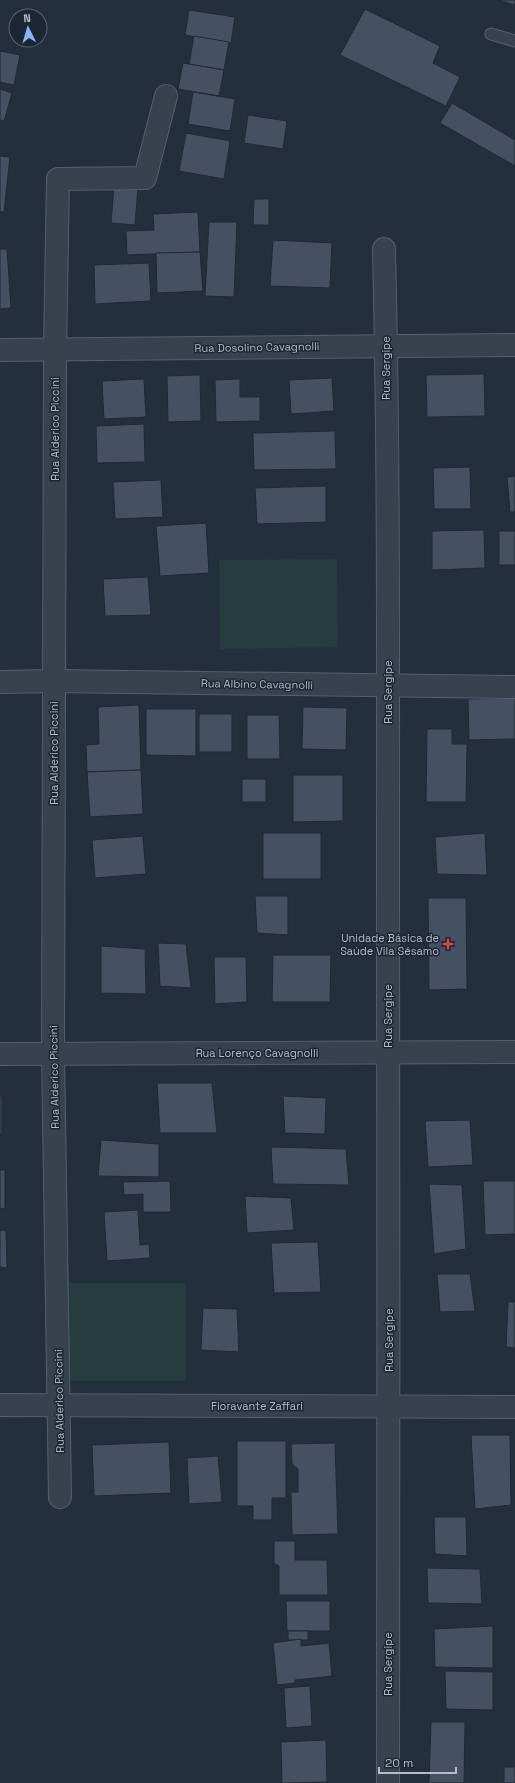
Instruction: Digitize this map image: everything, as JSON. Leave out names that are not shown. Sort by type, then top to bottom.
[{"type":"street","name":"Rua Alderico Piccini","points":[[60,1497],[53,1054],[55,350],[58,179],[145,178],[166,96]]},
{"type":"street","name":"Rua Sergipe","points":[[384,249],[388,686],[388,1783]]},
{"type":"street","name":"Rua Dosolino Cavagnolli","points":[[0,350],[515,344]]},
{"type":"street","name":"Rua Albino Cavagnolli","points":[[0,682],[54,681],[515,687]]},
{"type":"street","name":"Rua Lorenço Cavagnolli","points":[[0,1054],[515,1052]]},
{"type":"street","name":"Fioravante Zaffari","points":[[0,1405],[515,1407]]},
{"type":"lane","points":[[491,34],[515,41]]},
{"type":"green space","points":[[337,559],[338,647],[220,649],[219,560]]},
{"type":"green space","points":[[69,1283],[186,1283],[186,1381],[68,1381]]},
{"type":"building","points":[[498,0],[515,0],[515,5]]},
{"type":"building","points":[[365,9],[440,46],[433,63],[460,77],[446,106],[340,55]]},
{"type":"building","points":[[189,10],[235,17],[231,43],[185,35]]},
{"type":"building","points":[[194,36],[229,42],[224,70],[189,64]]},
{"type":"building","points":[[0,51],[20,55],[14,85],[0,82]]},
{"type":"building","points":[[183,63],[224,70],[219,96],[178,89]]},
{"type":"building","points":[[0,89],[12,93],[4,121],[0,120]]},
{"type":"building","points":[[193,92],[235,99],[230,131],[188,124]]},
{"type":"building","points":[[452,103],[515,140],[515,166],[440,123]]},
{"type":"building","points":[[248,115],[287,121],[283,149],[244,143]]},
{"type":"building","points":[[186,133],[230,141],[224,179],[179,171]]},
{"type":"building","points":[[0,156],[10,157],[4,212],[0,212]]},
{"type":"building","points":[[114,185],[138,187],[135,225],[111,223]]},
{"type":"building","points":[[254,199],[269,199],[269,225],[253,225]]},
{"type":"building","points":[[198,212],[200,252],[127,255],[126,231],[154,230],[153,214]]},
{"type":"building","points":[[209,222],[237,222],[234,297],[205,296]]},
{"type":"building","points":[[273,240],[332,243],[330,288],[270,286]]},
{"type":"building","points":[[0,249],[7,249],[11,308],[0,309]]},
{"type":"building","points":[[200,252],[203,291],[157,293],[156,253]]},
{"type":"building","points":[[149,263],[151,301],[95,304],[94,265]]},
{"type":"building","points":[[484,374],[485,416],[427,417],[426,375]]},
{"type":"building","points":[[200,375],[201,421],[168,422],[167,376]]},
{"type":"building","points":[[332,378],[334,411],[291,414],[289,380]]},
{"type":"building","points":[[144,379],[146,417],[104,419],[102,381]]},
{"type":"building","points":[[240,379],[240,397],[260,397],[260,421],[216,422],[215,380]]},
{"type":"building","points":[[144,424],[145,462],[97,463],[96,426]]},
{"type":"building","points":[[335,431],[336,469],[254,470],[253,433]]},
{"type":"building","points":[[470,467],[471,509],[434,509],[433,468]]},
{"type":"building","points":[[515,476],[515,512],[510,512],[507,477]]},
{"type":"building","points":[[161,480],[163,517],[115,519],[113,482]]},
{"type":"building","points":[[326,486],[326,522],[257,524],[255,488]]},
{"type":"building","points":[[206,523],[209,573],[160,576],[156,526]]},
{"type":"building","points":[[484,530],[485,568],[432,570],[432,531]]},
{"type":"building","points":[[499,531],[515,531],[515,565],[499,565]]},
{"type":"building","points":[[148,577],[151,615],[105,616],[103,579]]},
{"type":"building","points":[[515,698],[515,739],[469,740],[468,699]]},
{"type":"building","points":[[139,705],[141,770],[87,772],[86,745],[99,744],[98,707]]},
{"type":"building","points":[[303,707],[347,708],[346,750],[302,749]]},
{"type":"building","points":[[146,709],[196,709],[196,756],[146,755]]},
{"type":"building","points":[[199,714],[232,714],[232,752],[199,752]]},
{"type":"building","points":[[247,715],[279,715],[280,759],[247,759]]},
{"type":"building","points":[[427,729],[452,729],[452,744],[467,744],[466,802],[426,802]]},
{"type":"building","points":[[141,770],[143,814],[90,817],[87,772]]},
{"type":"building","points":[[293,775],[343,775],[343,821],[293,822]]},
{"type":"building","points":[[242,779],[266,779],[266,802],[242,802]]},
{"type":"building","points":[[263,833],[321,833],[321,879],[263,879]]},
{"type":"building","points":[[485,833],[487,875],[437,874],[435,837]]},
{"type":"building","points":[[143,836],[146,874],[95,878],[92,840]]},
{"type":"building","points":[[255,896],[288,896],[288,935],[257,933]]},
{"type":"building","name":"Unidade Básica de Saúde Vila Sésamo","points":[[428,898],[466,898],[467,989],[429,990]]},
{"type":"building","points":[[158,943],[186,944],[191,988],[160,986]]},
{"type":"building","points":[[101,946],[145,949],[146,994],[101,993]]},
{"type":"building","points":[[273,955],[331,955],[330,1002],[272,1002]]},
{"type":"building","points":[[214,957],[246,957],[247,1002],[215,1004]]},
{"type":"building","points":[[157,1083],[212,1083],[217,1133],[160,1133]]},
{"type":"building","points":[[0,1096],[2,1096],[2,1134],[0,1134]]},
{"type":"building","points":[[283,1096],[326,1098],[325,1134],[285,1133]]},
{"type":"building","points":[[470,1120],[473,1165],[428,1167],[425,1121]]},
{"type":"building","points":[[101,1140],[159,1144],[159,1177],[98,1176]]},
{"type":"building","points":[[271,1147],[346,1149],[349,1185],[273,1184]]},
{"type":"building","points":[[0,1170],[5,1170],[5,1209],[0,1208]]},
{"type":"building","points":[[170,1181],[171,1212],[143,1212],[143,1194],[124,1195],[123,1182]]},
{"type":"building","points":[[483,1181],[515,1181],[515,1234],[485,1235]]},
{"type":"building","points":[[429,1184],[462,1185],[466,1249],[434,1254]]},
{"type":"building","points":[[245,1196],[291,1198],[294,1230],[247,1233]]},
{"type":"building","points":[[138,1210],[140,1245],[149,1244],[150,1258],[107,1261],[104,1212]]},
{"type":"building","points":[[0,1230],[6,1231],[7,1268],[0,1267]]},
{"type":"building","points":[[318,1242],[321,1292],[274,1293],[271,1243]]},
{"type":"building","points":[[437,1274],[470,1274],[475,1311],[440,1312]]},
{"type":"building","points":[[508,1302],[515,1302],[515,1348],[506,1347]]},
{"type":"building","points":[[203,1308],[237,1309],[239,1352],[201,1350]]},
{"type":"building","points":[[471,1435],[510,1435],[511,1505],[475,1509]]},
{"type":"building","points":[[237,1441],[286,1441],[286,1498],[272,1498],[272,1520],[253,1520],[253,1506],[237,1506]]},
{"type":"building","points":[[169,1442],[171,1493],[94,1496],[92,1445]]},
{"type":"building","points":[[335,1443],[338,1534],[292,1535],[291,1492],[298,1492],[298,1469],[292,1464],[291,1444]]},
{"type":"building","points":[[218,1456],[222,1502],[189,1504],[187,1458]]},
{"type":"building","points":[[434,1517],[466,1517],[467,1556],[435,1554]]},
{"type":"building","points":[[274,1541],[295,1541],[295,1560],[327,1560],[328,1595],[279,1595],[279,1566],[274,1563]]},
{"type":"building","points":[[427,1568],[480,1569],[482,1604],[428,1603]]},
{"type":"building","points":[[286,1601],[330,1601],[330,1631],[287,1631]]},
{"type":"building","points":[[493,1626],[493,1668],[435,1667],[434,1629]]},
{"type":"building","points":[[288,1631],[308,1631],[308,1640],[288,1640]]},
{"type":"building","points":[[301,1639],[301,1646],[329,1643],[332,1676],[295,1680],[295,1683],[277,1685],[273,1643]]},
{"type":"building","points":[[445,1671],[493,1672],[493,1710],[446,1709]]},
{"type":"building","points":[[310,1686],[312,1726],[286,1728],[284,1688]]},
{"type":"building","points":[[431,1722],[465,1722],[464,1783],[429,1783]]},
{"type":"building","points":[[326,1740],[327,1782],[282,1783],[281,1742]]},
{"type":"building","points":[[504,1767],[515,1767],[515,1783],[504,1783]]},
{"type":"place","name":"Unidade Básica de Saúde Vila Sésamo","points":[[448,944]]}]
